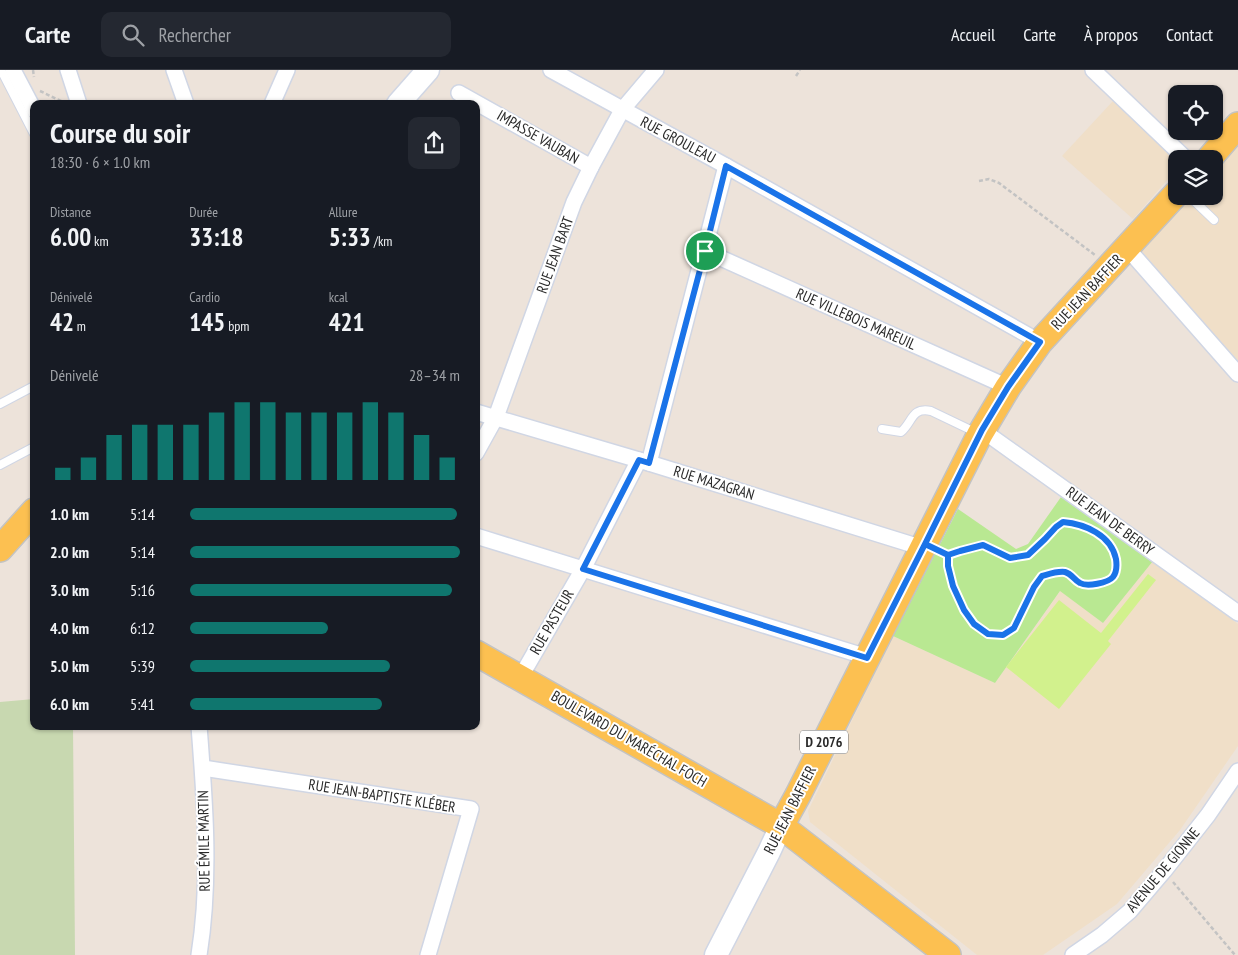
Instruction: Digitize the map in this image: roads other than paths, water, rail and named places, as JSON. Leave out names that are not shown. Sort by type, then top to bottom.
[{"type":"main road","points":[[402,100],[428,70]]},
{"type":"main road","points":[[1217,150],[1238,125]]},
{"type":"main road","name":"RUE JEAN BAFFIER","points":[[716,955],[981,432],[1008,387],[1040,342],[1168,203]]},
{"type":"main road","points":[[0,549],[30,515]]},
{"type":"main road","name":"BOULEVARD DU MARÉCHAL FOCH","points":[[480,655],[781,826],[945,954]]},
{"type":"street","points":[[13,70],[30,102]]},
{"type":"street","points":[[68,70],[79,100]]},
{"type":"street","points":[[174,70],[185,100]]},
{"type":"street","points":[[274,100],[287,70]]},
{"type":"street","name":"RUE GROULEAU","points":[[551,70],[1040,342]]},
{"type":"street","name":"RUE JEAN BART","points":[[480,446],[496,417],[574,202],[590,167],[622,110],[656,70]]},
{"type":"street","points":[[1093,70],[1177,150]]},
{"type":"street","name":"IMPASSE VAUBAN","points":[[459,93],[471,100]]},
{"type":"street","name":"IMPASSE VAUBAN","points":[[480,105],[590,167]]},
{"type":"street","name":"RUE PASTEUR","points":[[520,678],[644,461],[705,251],[726,166]]},
{"type":"street","points":[[1127,248],[1238,374]]},
{"type":"street","name":"RUE VILLEBOIS MAREUIL","points":[[705,251],[1008,387]]},
{"type":"street","name":"RUE MAZAGRAN","points":[[480,413],[924,546]]},
{"type":"street","name":"RUE JEAN DE BERRY","points":[[981,432],[1236,606]]},
{"type":"street","points":[[480,537],[867,658]]},
{"type":"street","name":"RUE ÉMILE MARTIN","points":[[199,730],[206,847],[204,911],[199,955]]},
{"type":"street","name":"RUE JEAN-BAPTISTE KLÉBER","points":[[202,768],[471,810],[428,955]]},
{"type":"street","name":"AVENUE DE GIONNE","points":[[1073,955],[1102,935],[1130,911],[1208,815],[1238,771]]},
{"type":"lane","points":[[0,70],[30,126]]},
{"type":"lane","points":[[1198,205],[1214,220]]},
{"type":"lane","points":[[0,404],[30,388]]},
{"type":"lane","points":[[882,429],[901,432],[906,428],[914,414],[924,410],[981,432]]},
{"type":"lane","points":[[0,465],[30,449]]}]
